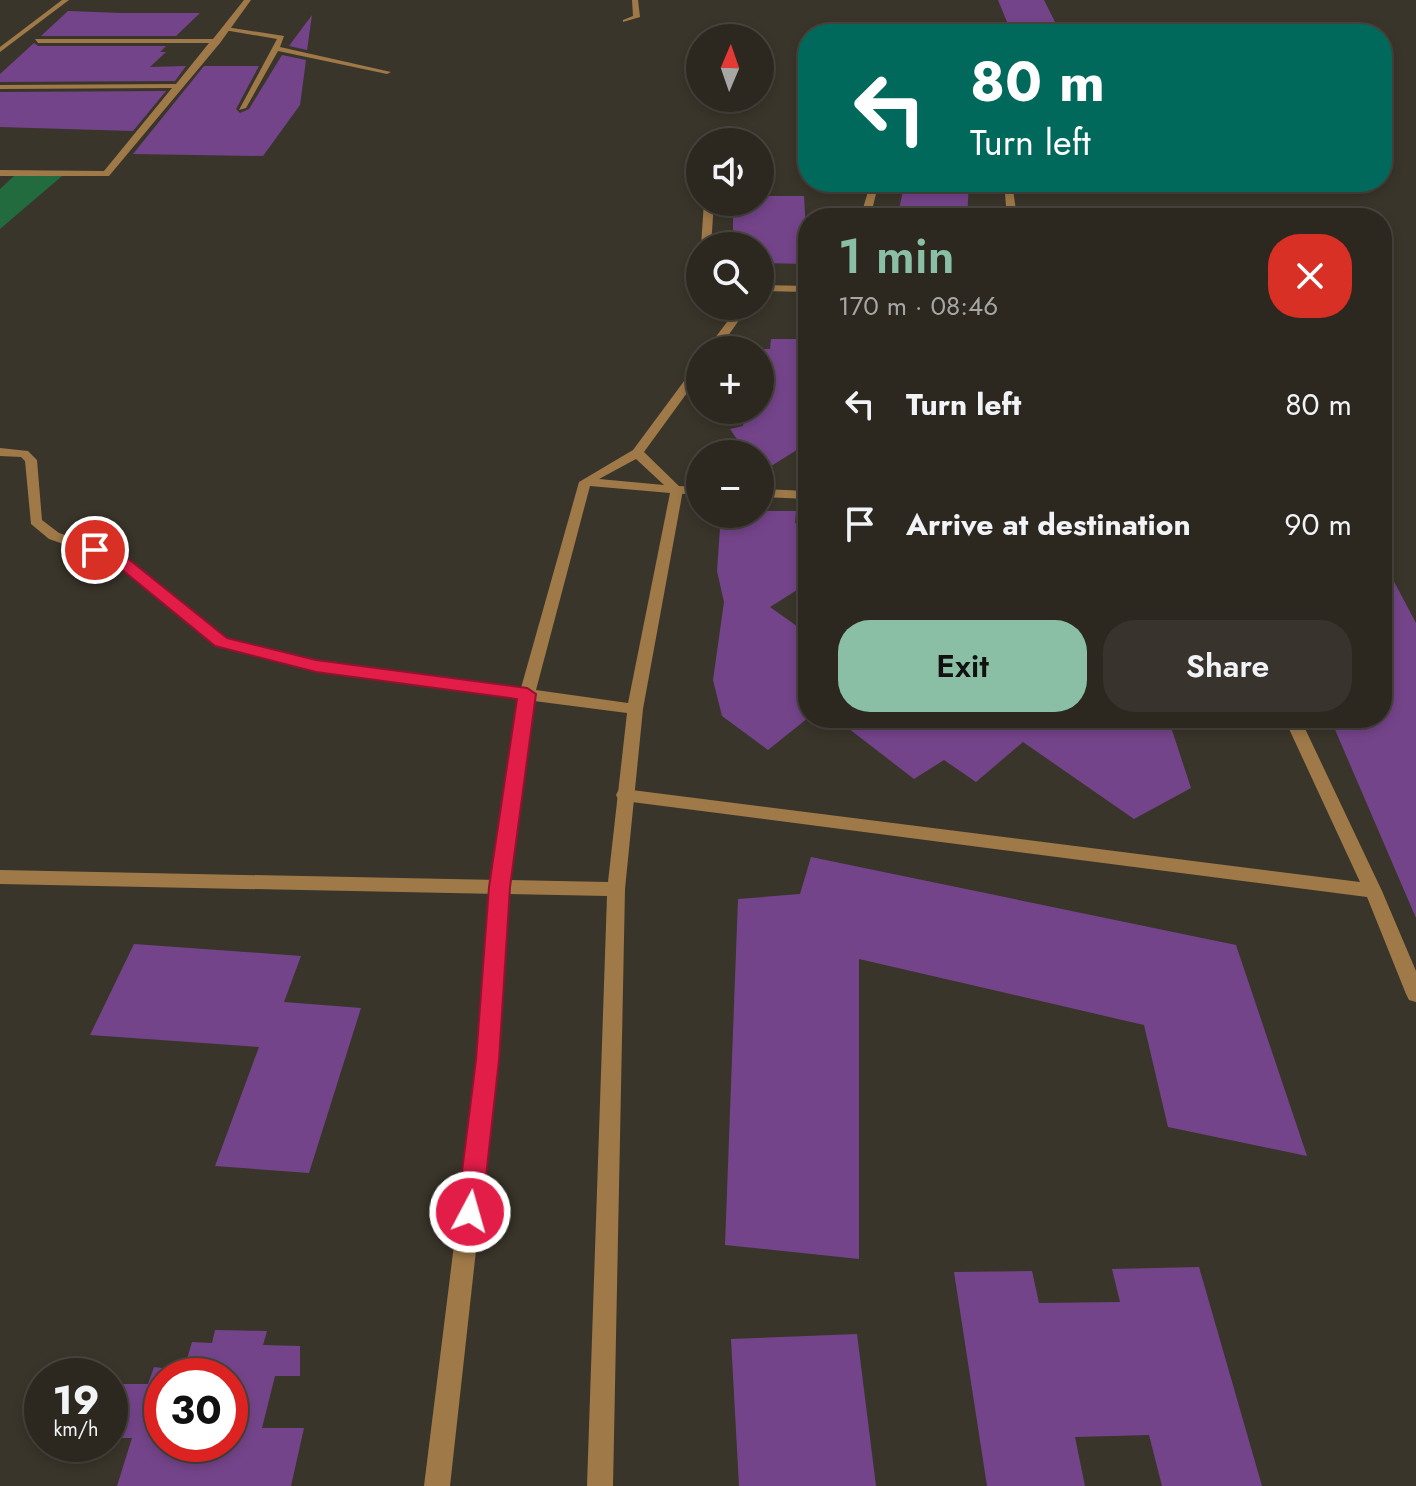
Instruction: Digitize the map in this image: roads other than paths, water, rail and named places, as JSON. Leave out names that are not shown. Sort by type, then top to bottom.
[{"type":"street","points":[[0,50],[66,0]]},
{"type":"street","points":[[0,173],[106,174],[248,0]]},
{"type":"street","points":[[625,21],[637,17],[635,0]]},
{"type":"street","points":[[226,29],[281,38],[242,108]]},
{"type":"street","points":[[38,41],[217,41]]},
{"type":"street","points":[[276,48],[387,72]]},
{"type":"street","points":[[0,87],[179,86]]},
{"type":"street","points":[[774,288],[798,289]]},
{"type":"street","points":[[437,1486],[487,1060],[499,887],[527,694],[585,482],[637,453],[686,386]]},
{"type":"street","points":[[0,452],[24,454],[31,460],[36,521],[54,536],[115,557],[221,642],[316,666],[635,709]]},
{"type":"street","points":[[637,453],[677,490]]},
{"type":"street","points":[[585,482],[686,490]]},
{"type":"street","points":[[600,1486],[616,889],[635,709],[677,490]]},
{"type":"street","points":[[774,494],[798,495]]},
{"type":"street","points":[[1297,728],[1373,891],[1416,994]]},
{"type":"street","points":[[624,795],[1373,891]]},
{"type":"street","points":[[0,877],[616,889]]}]
